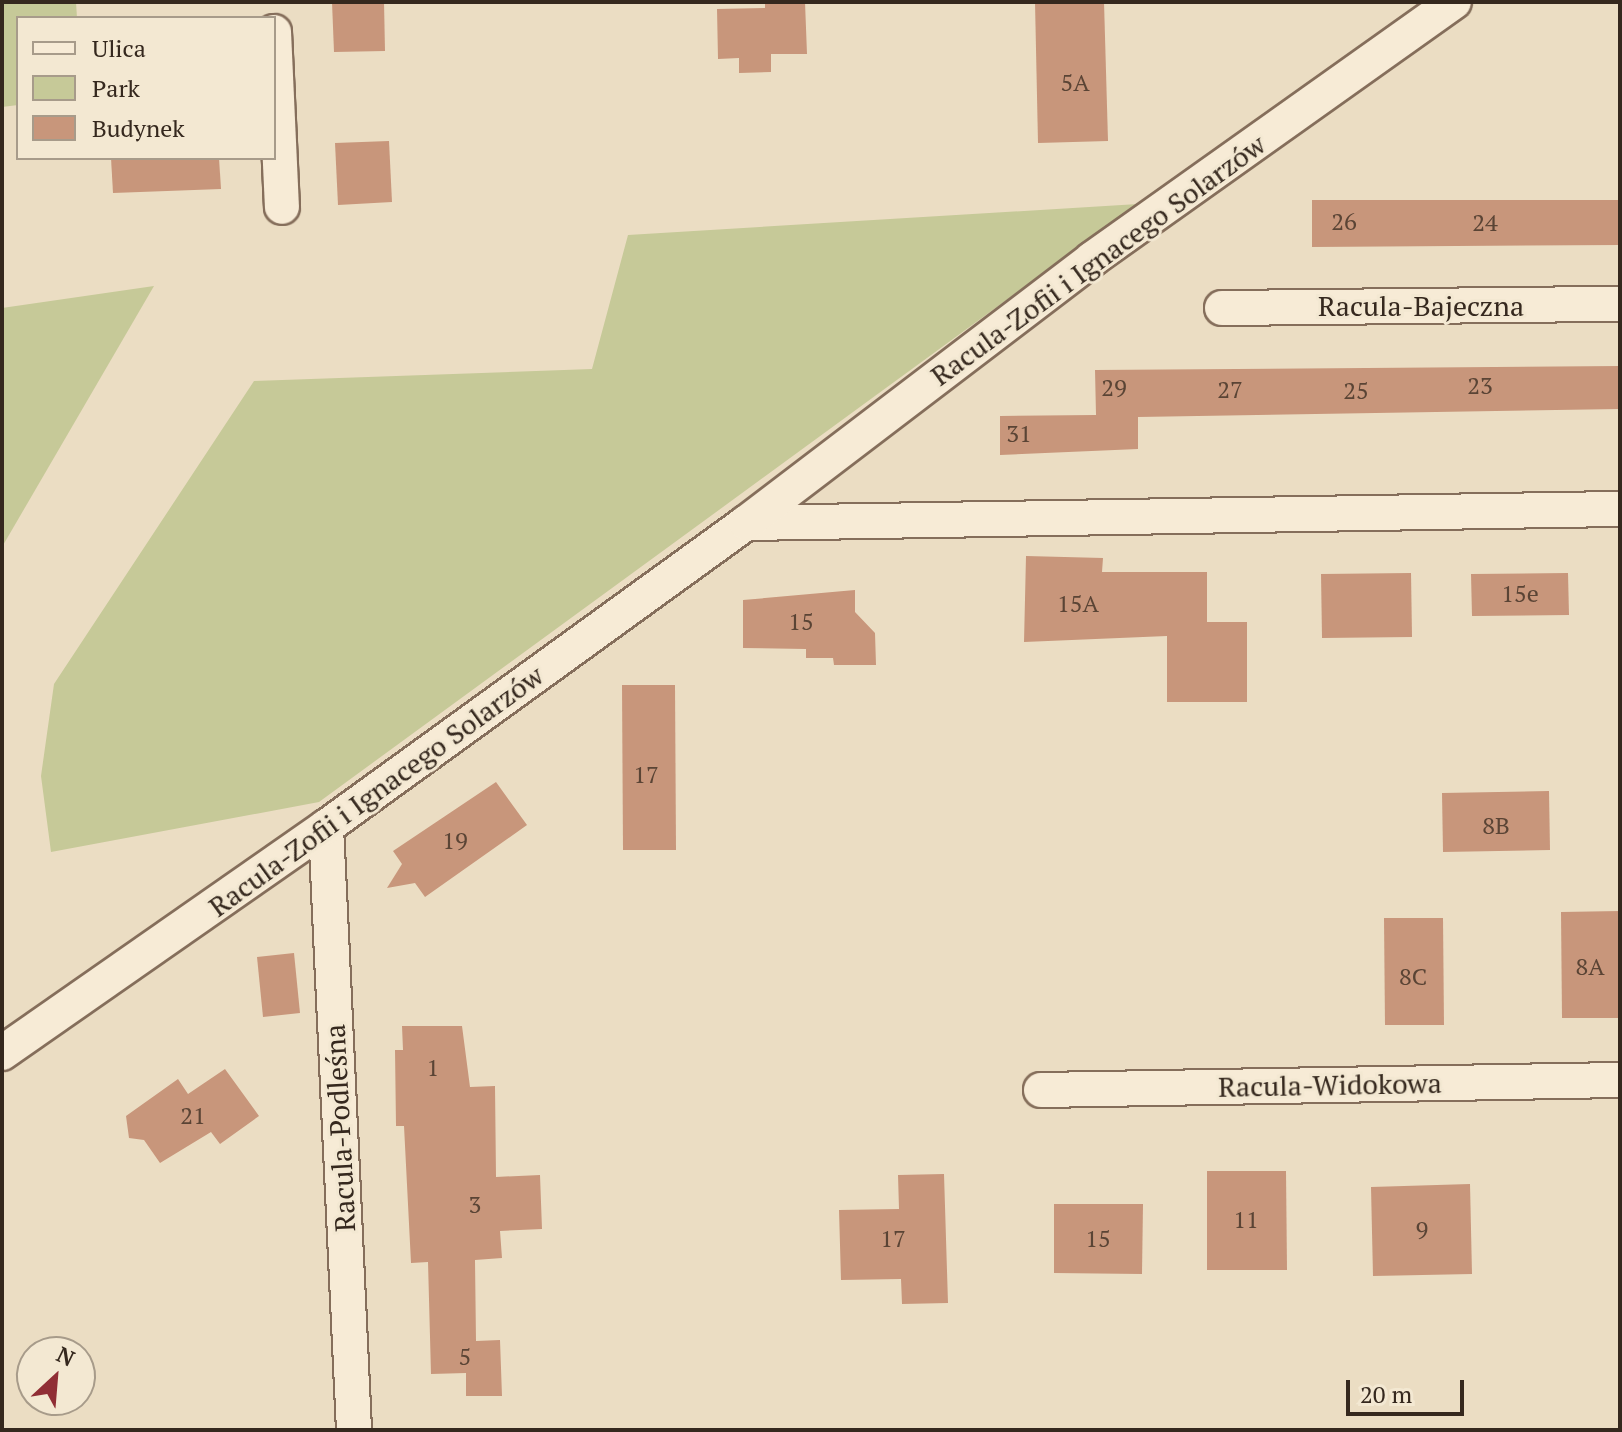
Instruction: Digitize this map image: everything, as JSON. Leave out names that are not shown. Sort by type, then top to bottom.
[{"type":"street","name":"Racula-Zofii i Ignacego Solarzów","points":[[2,1053],[326,827],[746,523],[1092,259],[1454,2]]},
{"type":"street","points":[[276,76],[282,207]]},
{"type":"street","name":"Racula-Bajeczna","points":[[1222,308],[1620,304]]},
{"type":"street","points":[[746,523],[1620,509]]},
{"type":"street","name":"Racula-Podleśna","points":[[326,827],[354,1430]]},
{"type":"street","name":"Racula-Widokowa","points":[[1041,1090],[1620,1080]]},
{"type":"green space","points":[[2,2],[76,2],[77,16],[16,16],[16,105],[2,107]]},
{"type":"green space","points":[[1138,204],[319,802],[51,852],[41,776],[54,684],[254,381],[592,369],[628,235]]},
{"type":"green space","points":[[154,286],[2,547],[2,308]]},
{"type":"building","points":[[332,2],[384,2],[385,51],[334,52]]},
{"type":"building","points":[[765,2],[805,2],[807,54],[771,54],[771,72],[739,73],[739,58],[718,59],[717,9],[765,8]]},
{"type":"building","points":[[1035,2],[1104,2],[1108,141],[1038,143]]},
{"type":"building","points":[[389,141],[392,202],[338,205],[335,143]]},
{"type":"building","points":[[111,160],[219,160],[221,189],[113,193]]},
{"type":"building","points":[[1312,200],[1620,200],[1620,245],[1312,247]]},
{"type":"building","points":[[1620,366],[1620,409],[1138,417],[1138,449],[1000,455],[1000,416],[1096,415],[1095,370]]},
{"type":"building","points":[[1026,556],[1103,558],[1102,572],[1207,572],[1207,622],[1247,622],[1247,702],[1167,702],[1167,636],[1024,642]]},
{"type":"building","points":[[1411,573],[1412,637],[1322,638],[1321,574]]},
{"type":"building","points":[[1568,573],[1569,615],[1472,616],[1471,574]]},
{"type":"building","points":[[855,590],[855,612],[875,633],[876,665],[834,665],[833,658],[806,658],[806,649],[743,648],[743,600]]},
{"type":"building","points":[[622,685],[675,685],[676,850],[623,850]]},
{"type":"building","points":[[496,782],[527,825],[425,897],[415,883],[387,888],[402,864],[393,851]]},
{"type":"building","points":[[1549,791],[1550,850],[1443,852],[1442,793]]},
{"type":"building","points":[[1620,911],[1620,1018],[1562,1018],[1561,912]]},
{"type":"building","points":[[1384,918],[1443,918],[1444,1025],[1385,1025]]},
{"type":"building","points":[[294,953],[300,1013],[263,1017],[257,957]]},
{"type":"building","points":[[402,1026],[462,1026],[470,1087],[495,1086],[496,1177],[540,1175],[542,1229],[500,1231],[502,1258],[475,1260],[476,1341],[500,1340],[502,1396],[466,1396],[466,1373],[431,1374],[428,1262],[411,1263],[404,1126],[396,1126],[395,1050],[403,1050]]},
{"type":"building","points":[[225,1069],[259,1116],[220,1144],[211,1132],[160,1163],[144,1140],[129,1138],[126,1116],[178,1079],[188,1094]]},
{"type":"building","points":[[1207,1171],[1286,1171],[1287,1270],[1207,1270]]},
{"type":"building","points":[[944,1174],[948,1303],[902,1304],[901,1279],[841,1280],[839,1210],[899,1209],[898,1175]]},
{"type":"building","points":[[1470,1184],[1472,1274],[1373,1276],[1371,1187]]},
{"type":"building","points":[[1054,1204],[1143,1204],[1142,1274],[1054,1273]]}]
